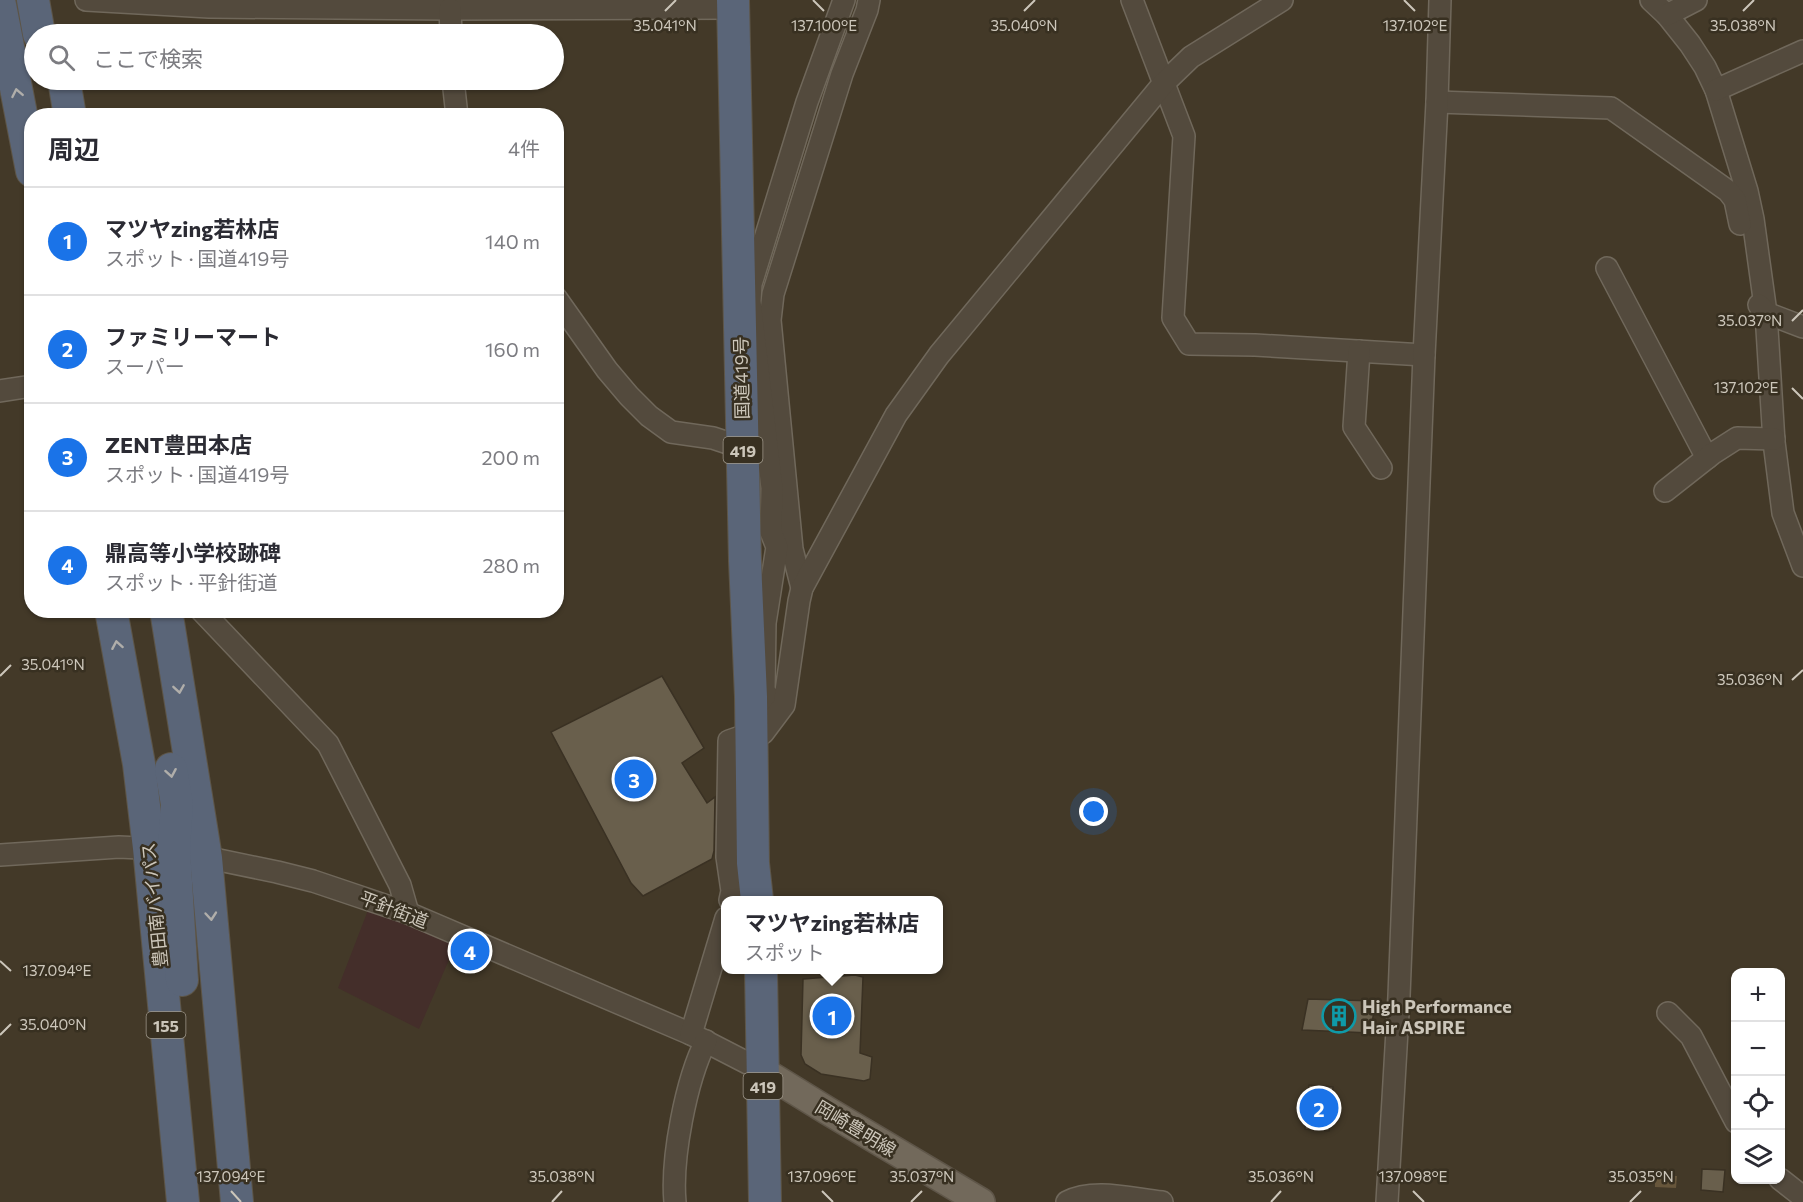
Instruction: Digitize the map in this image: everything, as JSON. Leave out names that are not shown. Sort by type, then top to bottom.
[{"type":"highway","points":[[33,0],[37,24]]},
{"type":"highway","points":[[51,0],[55,24]]},
{"type":"highway","name":"国道419号","points":[[733,4],[752,733],[740,860],[755,896]]},
{"type":"highway","points":[[0,5],[24,130]]},
{"type":"highway","points":[[48,90],[51,108]]},
{"type":"highway","points":[[66,90],[69,108]]},
{"type":"highway","name":"豊田南バイパス","points":[[112,618],[139,764],[162,849],[183,1202]]},
{"type":"highway","points":[[156,618],[154,676],[177,804],[162,849]]},
{"type":"highway","points":[[167,618],[206,858],[237,1202]]},
{"type":"highway","points":[[216,963],[213,1081],[224,1202]]},
{"type":"highway","name":"419","points":[[761,974],[765,1202]]},
{"type":"main road","name":"岡崎豊明線","points":[[763,1071],[981,1202]]},
{"type":"street","points":[[86,0],[450,9],[733,4]]},
{"type":"street","points":[[779,710],[764,691],[765,623],[777,547],[771,532],[772,488],[750,301],[751,284],[807,102],[844,0]]},
{"type":"street","points":[[802,588],[792,549],[770,320],[772,294],[842,74],[868,5],[888,0]]},
{"type":"street","points":[[1131,0],[1184,136],[1173,318],[1189,344],[1255,345],[1424,355]]},
{"type":"street","points":[[752,733],[763,734],[784,705],[802,588],[896,416],[939,355],[1164,83],[1191,57],[1282,0]]},
{"type":"street","points":[[1387,1202],[1400,996],[1440,0]]},
{"type":"street","points":[[1651,0],[1667,15],[1705,67],[1716,90],[1747,191],[1766,313],[1774,439],[1783,513],[1803,566]]},
{"type":"street","points":[[1667,15],[1696,0]]},
{"type":"street","points":[[450,9],[451,24]]},
{"type":"street","points":[[1716,90],[1801,57]]},
{"type":"street","points":[[454,90],[456,108]]},
{"type":"street","points":[[1437,102],[1611,108],[1728,191],[1735,200],[1739,215],[1750,295],[1766,313],[1803,327]]},
{"type":"street","points":[[1607,268],[1707,458]]},
{"type":"street","points":[[564,309],[607,370],[649,416],[671,432],[713,438],[743,448]]},
{"type":"street","points":[[1359,351],[1354,427],[1381,468]]},
{"type":"street","points":[[0,391],[24,387]]},
{"type":"street","points":[[1665,491],[1737,438],[1774,439]]},
{"type":"street","points":[[209,618],[328,744],[400,885],[408,913]]},
{"type":"street","name":"平針街道","points":[[0,855],[119,847],[162,849],[313,881],[408,913],[698,1038],[763,1071]]},
{"type":"street","points":[[731,896],[740,860]]},
{"type":"street","points":[[675,1202],[673,1184],[679,1137],[699,1055],[698,1038],[721,939]]},
{"type":"street","points":[[1668,1013],[1691,1036],[1731,1112]]},
{"type":"street","points":[[1785,1183],[1803,1197]]},
{"type":"street","points":[[1066,1202],[1077,1197],[1108,1196],[1162,1202]]},
{"type":"shaded area","points":[[370,905],[458,939],[419,1029],[338,988]]},
{"type":"shaded area","points":[[1655,1175],[1677,1176],[1676,1188],[1655,1187]]},
{"type":"building","points":[[662,676],[704,748],[682,763],[707,803],[715,797],[714,851],[712,859],[643,896],[631,883],[551,732]]},
{"type":"building","points":[[855,975],[863,977],[860,1053],[872,1057],[870,1079],[864,1081],[821,1074],[805,1064],[801,1055],[803,979]]},
{"type":"building","name":"High Performance Hair ASPIRE","points":[[1308,999],[1376,1001],[1370,1033],[1302,1030]]},
{"type":"building","points":[[1309,1085],[1333,1087],[1329,1131],[1305,1129]]},
{"type":"building","points":[[1702,1169],[1725,1170],[1723,1192],[1701,1190]]},
{"type":"place","name":"ZENT豊田本店","points":[[634,779]]},
{"type":"place","name":"鼎高等小学校跡碑","points":[[470,951]]},
{"type":"place","name":"マツヤzing若林店","points":[[832,1016]]},
{"type":"place","name":"High Performance Hair ASPIRE","points":[[1339,1016]]},
{"type":"place","name":"ファミリーマート","points":[[1319,1108]]}]
